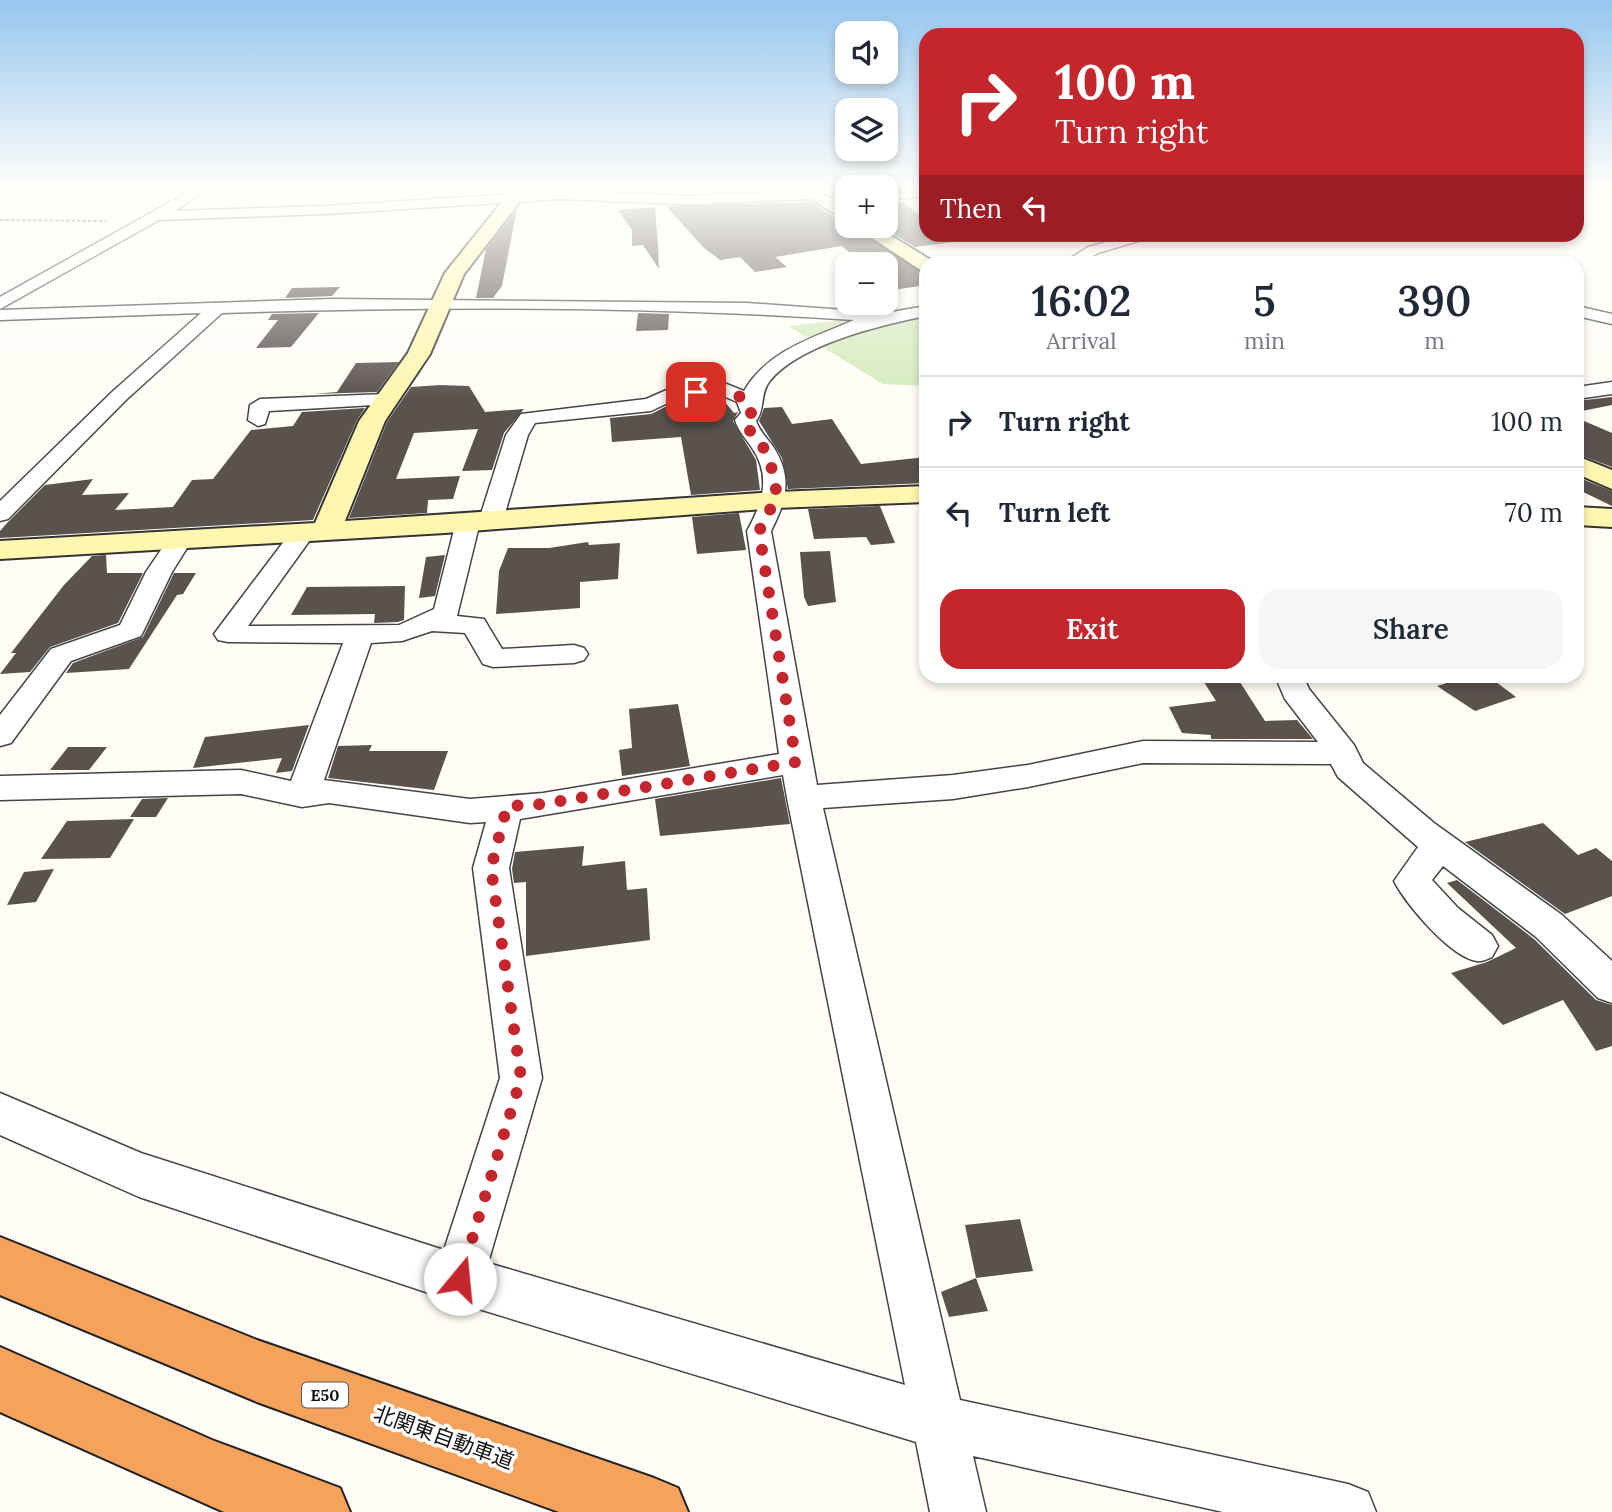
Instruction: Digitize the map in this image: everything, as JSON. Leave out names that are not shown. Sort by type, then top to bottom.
[{"type":"highway","name":"北関東自動車道","points":[[0,1266],[257,1371],[654,1512]]},
{"type":"highway","points":[[0,1379],[204,1471],[316,1512]]},
{"type":"street","points":[[0,304],[82,258]]},
{"type":"street","points":[[465,258],[419,354],[372,421],[314,532],[228,634],[402,633],[446,613],[480,521],[517,435],[528,418],[651,405],[669,395],[724,389],[744,398],[751,407]]},
{"type":"street","points":[[0,315],[332,304],[747,307],[883,317],[919,312]]},
{"type":"street","points":[[0,514],[119,396],[216,309]]},
{"type":"street","points":[[1584,313],[1612,319]]},
{"type":"street","points":[[883,317],[782,359],[761,379],[752,395],[751,414],[745,420],[749,433],[766,452],[778,484],[776,500],[759,531],[800,780],[958,1512]]},
{"type":"street","points":[[1584,392],[1612,388]]},
{"type":"street","points":[[1584,394],[1612,400]]},
{"type":"street","points":[[258,420],[260,405],[386,400]]},
{"type":"street","points":[[1584,467],[1612,481]]},
{"type":"street","points":[[0,550],[314,532],[776,500],[919,494]]},
{"type":"street","points":[[1584,516],[1612,518]]},
{"type":"street","points":[[0,736],[61,655],[131,630],[159,572],[180,540]]},
{"type":"street","points":[[429,623],[474,625],[493,658],[574,654]]},
{"type":"street","points":[[302,795],[360,635],[365,635]]},
{"type":"street","points":[[1292,683],[1295,692],[1343,753],[1349,769],[1439,845],[1549,926],[1612,986]]},
{"type":"street","points":[[0,788],[241,782],[302,795],[329,791],[460,810],[800,780],[953,787],[1028,776],[1143,752],[1343,753]]},
{"type":"street","points":[[460,1279],[521,1078],[491,868],[507,806]]},
{"type":"street","points":[[1439,845],[1412,881],[1445,919],[1479,946]]},
{"type":"street","points":[[0,1114],[139,1175],[460,1279],[939,1422],[1348,1512]]},
{"type":"green space","points":[[919,312],[919,386],[883,384],[788,326]]},
{"type":"building","points":[[484,258],[508,258],[502,286],[493,298],[476,298]]},
{"type":"building","points":[[651,258],[659,258],[659,269]]},
{"type":"building","points":[[741,258],[776,258],[787,267],[755,272]]},
{"type":"building","points":[[898,258],[919,269],[919,286],[898,289]]},
{"type":"building","points":[[340,287],[332,296],[285,298],[292,288]]},
{"type":"building","points":[[319,313],[291,347],[256,348],[278,320],[268,320],[272,314]]},
{"type":"building","points":[[638,313],[669,314],[668,330],[636,331]]},
{"type":"building","points":[[399,362],[377,392],[313,394],[337,392],[356,363]]},
{"type":"building","points":[[469,386],[485,412],[524,409],[504,433],[492,470],[462,471],[478,429],[414,433],[396,479],[460,476],[453,499],[428,500],[427,513],[349,518],[387,422],[411,387]]},
{"type":"building","points":[[1612,397],[1612,405],[1584,411],[1584,400]]},
{"type":"building","points":[[724,401],[734,413],[738,412],[733,421],[756,460],[760,490],[691,495],[681,437],[612,442],[610,418],[651,414],[671,404]]},
{"type":"building","points":[[782,407],[792,424],[832,419],[861,464],[919,458],[919,483],[788,489],[782,458],[759,421],[764,408]]},
{"type":"building","points":[[365,408],[357,420],[313,520],[0,538],[0,531],[45,485],[93,479],[82,495],[129,493],[115,510],[173,507],[192,480],[213,479],[251,430],[293,426],[302,412]]},
{"type":"building","points":[[1584,421],[1612,433],[1612,467],[1584,457]]},
{"type":"building","points":[[1584,480],[1612,491],[1612,506],[1584,492]]},
{"type":"building","points":[[880,506],[895,543],[871,545],[866,537],[814,539],[808,509]]},
{"type":"building","points":[[739,513],[746,550],[697,554],[692,517]]},
{"type":"building","points":[[588,542],[589,545],[620,543],[618,579],[580,582],[580,608],[496,614],[499,571],[508,548],[549,548]]},
{"type":"building","points":[[830,551],[836,602],[808,606],[804,597],[800,552]]},
{"type":"building","points":[[106,555],[107,573],[143,573],[118,623],[50,647],[30,672],[0,674],[16,653],[11,653],[64,585],[92,556]]},
{"type":"building","points":[[445,555],[435,596],[419,598],[426,557]]},
{"type":"building","points":[[174,573],[196,573],[183,594],[177,595],[129,669],[66,673],[73,663],[143,637]]},
{"type":"building","points":[[405,586],[404,620],[398,622],[374,623],[375,614],[291,615],[307,587]]},
{"type":"building","points":[[1204,683],[1241,683],[1265,721],[1297,720],[1313,739],[1211,739],[1211,735],[1182,733],[1169,707],[1216,701]]},
{"type":"building","points":[[1447,683],[1497,683],[1516,697],[1475,711],[1437,686]]},
{"type":"building","points":[[678,704],[690,766],[622,776],[619,750],[632,748],[629,709]]},
{"type":"building","points":[[309,725],[292,771],[276,773],[282,758],[193,768],[205,737]]},
{"type":"building","points":[[372,745],[369,751],[448,751],[434,790],[328,778],[338,746]]},
{"type":"building","points":[[68,747],[107,747],[89,770],[50,770]]},
{"type":"building","points":[[781,778],[790,824],[660,836],[655,799]]},
{"type":"building","points":[[168,798],[156,817],[130,817],[142,799]]},
{"type":"building","points":[[134,819],[110,858],[41,859],[67,821]]},
{"type":"building","points":[[1543,823],[1578,855],[1596,848],[1612,861],[1612,896],[1565,914],[1465,842]]},
{"type":"building","points":[[584,846],[582,866],[625,861],[627,890],[647,888],[650,940],[526,956],[526,882],[514,883],[512,869],[515,852]]},
{"type":"building","points":[[54,869],[36,902],[7,905],[24,872]]},
{"type":"building","points":[[1457,880],[1534,939],[1596,1000],[1612,1005],[1612,1046],[1596,1051],[1563,1000],[1503,1025],[1451,973],[1487,962],[1516,948],[1447,883]]},
{"type":"building","points":[[1020,1219],[1033,1271],[976,1278],[965,1225]]},
{"type":"building","points":[[976,1278],[988,1311],[949,1317],[941,1292]]},
{"type":"route","points":[[460,1279],[521,1078],[491,868],[507,806],[543,804],[796,762],[759,531],[776,500],[778,484],[766,460],[766,452],[749,433],[745,420],[751,414],[751,407],[744,398],[724,389],[696,392]]}]
